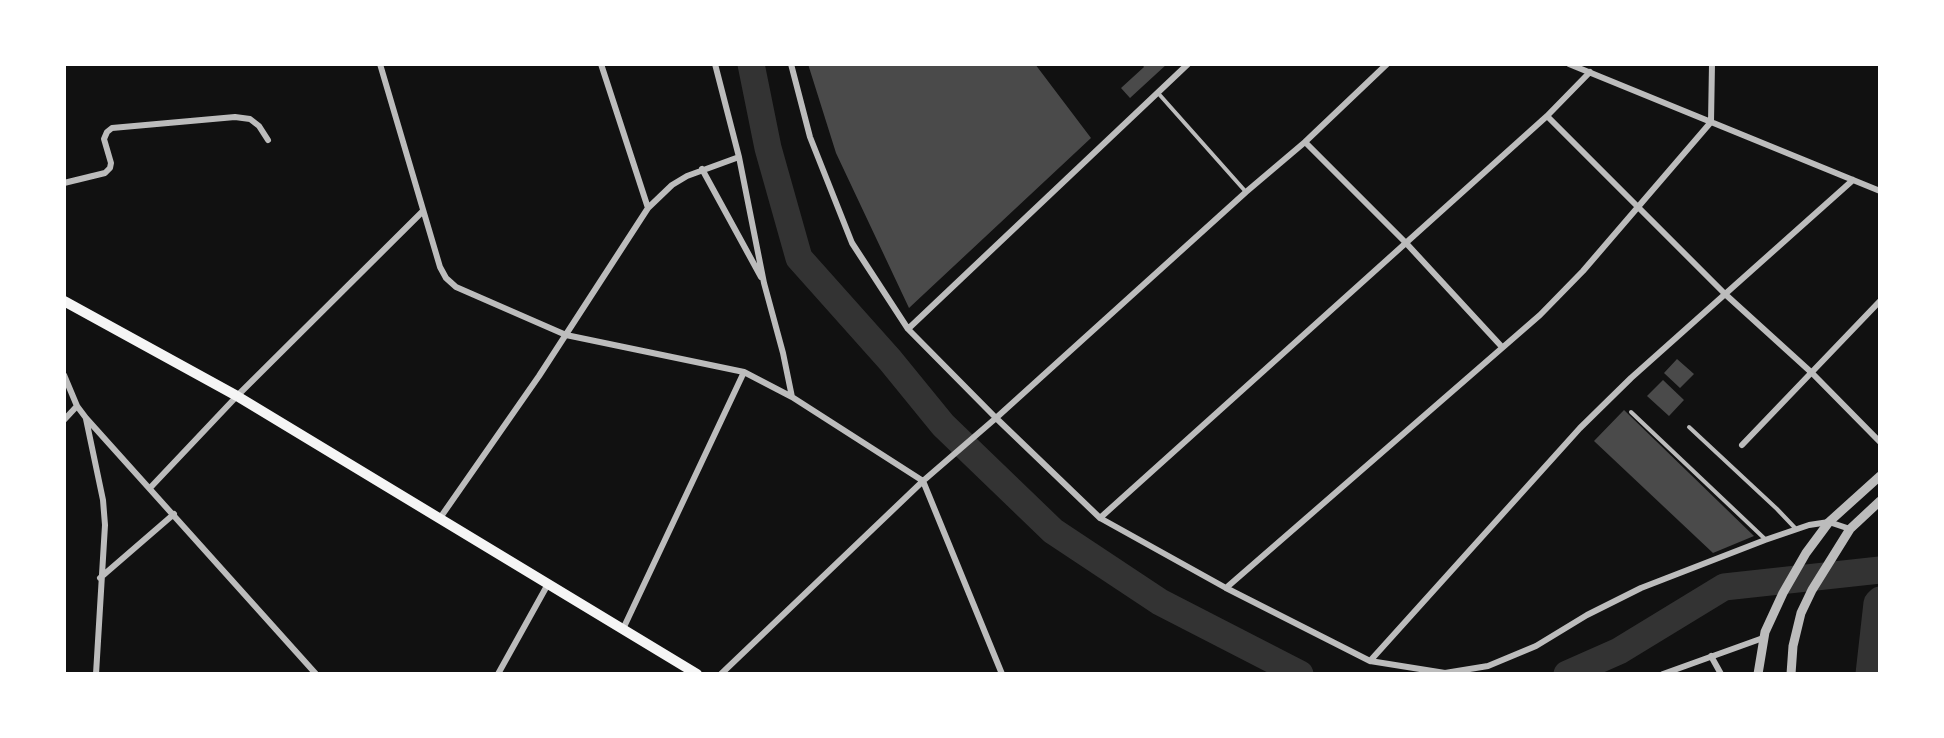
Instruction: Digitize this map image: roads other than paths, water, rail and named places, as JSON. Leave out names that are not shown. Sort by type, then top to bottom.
[{"type":"main road","points":[[64,301],[237,396],[697,674]]},
{"type":"street","points":[[380,64],[440,267],[446,278],[456,287],[566,335],[744,372],[792,397],[923,481],[1002,674]]},
{"type":"street","points":[[601,64],[648,208]]},
{"type":"street","points":[[715,64],[739,157],[764,283],[792,397]]},
{"type":"street","points":[[791,64],[810,137],[852,243],[908,328],[996,418],[1100,518],[1226,588],[1370,661],[1445,673],[1488,666],[1536,646],[1587,615],[1641,588],[1766,540],[1796,529],[1829,522],[1847,533]]},
{"type":"street","points":[[908,328],[1188,64]]},
{"type":"street","points":[[721,674],[937,468],[1305,142],[1385,67],[1376,64]]},
{"type":"street","points":[[1569,64],[1880,191]]},
{"type":"street","points":[[1226,588],[1540,315],[1582,271],[1711,122],[1712,64]]},
{"type":"street","points":[[1100,518],[1407,243],[1546,116],[1590,72]]},
{"type":"street","points":[[1546,116],[1725,294],[1812,373],[1880,442]]},
{"type":"street","points":[[64,183],[105,172],[110,168],[111,163],[104,139],[112,128],[235,117],[250,119],[259,126],[268,140]]},
{"type":"street","points":[[1305,142],[1407,243],[1503,347]]},
{"type":"street","points":[[440,518],[566,335],[648,208],[672,185],[702,169],[739,157]]},
{"type":"street","points":[[702,169],[764,283]]},
{"type":"street","points":[[1370,661],[1580,428],[1631,378],[1853,180]]},
{"type":"street","points":[[150,488],[237,396],[423,211]]},
{"type":"street","points":[[1743,445],[1880,301]]},
{"type":"street","points":[[623,629],[744,372]]},
{"type":"street","points":[[64,375],[77,406],[86,418],[316,674]]},
{"type":"street","points":[[64,420],[77,406]]},
{"type":"street","points":[[86,418],[104,517],[96,674]]},
{"type":"street","points":[[1758,674],[1764,635],[1783,593],[1806,553],[1829,522],[1880,476]]},
{"type":"street","points":[[1791,674],[1793,646],[1801,614],[1812,590],[1847,533],[1880,501]]},
{"type":"street","points":[[100,578],[174,514]]},
{"type":"street","points":[[498,674],[548,584]]},
{"type":"street","points":[[1664,674],[1764,635]]},
{"type":"street","points":[[1710,656],[1721,674]]},
{"type":"lane","points":[[1158,93],[1246,192]]},
{"type":"lane","points":[[1631,412],[1766,540]]},
{"type":"lane","points":[[1689,427],[1778,508],[1796,529]]},
{"type":"waterway","points":[[751,64],[768,148],[799,258],[890,360],[943,425],[1053,531],[1160,602],[1300,674]]},
{"type":"waterway","points":[[1567,674],[1619,651],[1724,587],[1880,570]]},
{"type":"waterway","points":[[1869,674],[1877,603],[1880,600]]}]
